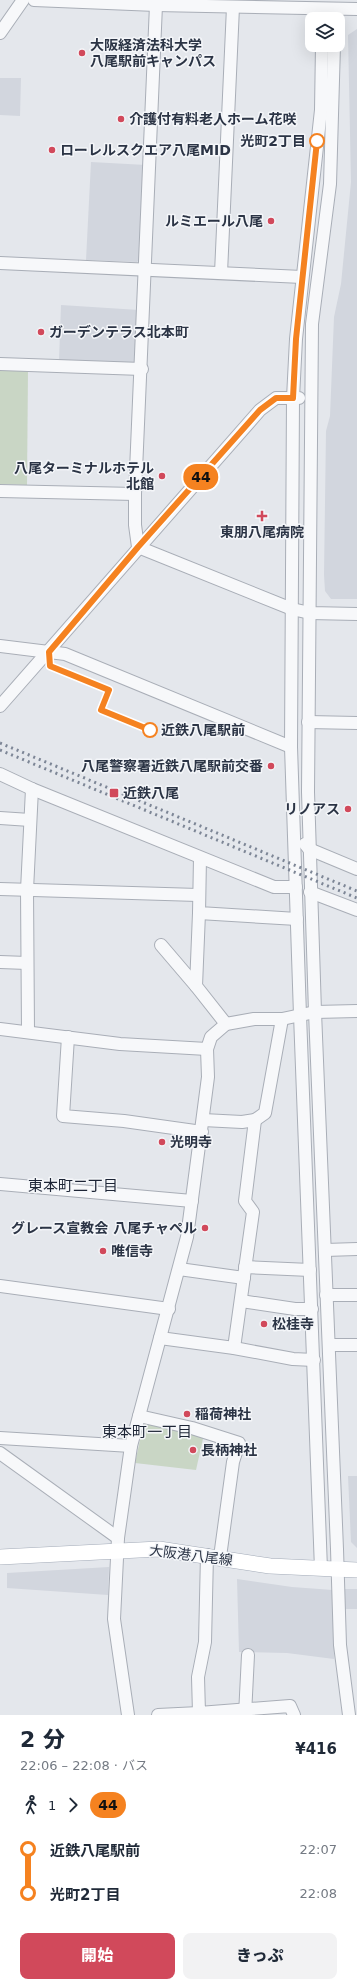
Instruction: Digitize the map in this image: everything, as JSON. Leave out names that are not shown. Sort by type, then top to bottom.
[{"type":"main road","name":"大阪港八尾線","points":[[0,1557],[118,1544],[213,1556],[270,1566],[357,1570]]},
{"type":"street","points":[[0,33],[23,0]]},
{"type":"street","points":[[34,0],[153,3],[329,12],[357,10]]},
{"type":"street","points":[[138,547],[135,525],[135,494],[146,270],[153,3]]},
{"type":"street","points":[[222,273],[233,7]]},
{"type":"street","points":[[321,1569],[291,747],[293,398],[296,339],[302,277],[321,110],[322,52]]},
{"type":"street","points":[[334,52],[330,184],[312,324],[308,722],[309,849],[340,1645],[351,1688],[349,1715]]},
{"type":"street","points":[[0,263],[302,277]]},
{"type":"street","points":[[0,364],[142,369]]},
{"type":"street","points":[[0,706],[49,652],[138,547],[260,410],[276,398],[311,398]]},
{"type":"street","points":[[0,491],[135,494]]},
{"type":"street","points":[[138,547],[292,609],[310,613],[357,614]]},
{"type":"street","points":[[0,646],[65,654],[291,747]]},
{"type":"street","points":[[308,722],[357,723]]},
{"type":"street","points":[[0,774],[32,789],[274,887],[296,887]]},
{"type":"street","points":[[28,1031],[27,890],[32,789]]},
{"type":"street","points":[[0,818],[30,820]]},
{"type":"street","points":[[294,831],[309,849],[357,869]]},
{"type":"street","points":[[196,986],[200,858]]},
{"type":"street","points":[[0,889],[198,895]]},
{"type":"street","points":[[310,892],[357,910]]},
{"type":"street","points":[[199,914],[297,919]]},
{"type":"street","points":[[161,946],[196,986],[226,1024]]},
{"type":"street","points":[[0,962],[27,963]]},
{"type":"street","points":[[128,1715],[114,1619],[118,1544],[131,1446],[187,1237],[203,1126],[208,1077],[207,1049],[211,1036],[226,1024],[254,1018],[282,1019],[315,1012],[357,1011]]},
{"type":"street","points":[[68,1037],[63,1116],[203,1126],[255,1120],[265,1113],[282,1019]]},
{"type":"street","points":[[0,1029],[28,1031],[120,1044],[207,1049]]},
{"type":"street","points":[[234,1348],[253,1212],[245,1201],[255,1120]]},
{"type":"street","points":[[0,1184],[192,1201]]},
{"type":"street","points":[[325,1250],[357,1249]]},
{"type":"street","points":[[179,1269],[245,1272],[310,1270]]},
{"type":"street","points":[[0,1286],[169,1308]]},
{"type":"street","points":[[326,1295],[357,1295]]},
{"type":"street","points":[[241,1301],[295,1309],[312,1309]]},
{"type":"street","points":[[160,1338],[234,1348],[292,1359],[314,1360]]},
{"type":"street","points":[[329,1345],[357,1345]]},
{"type":"street","points":[[139,1416],[192,1428],[238,1443],[213,1556],[205,1642],[198,1677],[199,1713]]},
{"type":"street","points":[[0,1438],[131,1446]]},
{"type":"street","points":[[0,1452],[118,1544]]},
{"type":"street","points":[[245,1712],[248,1655]]},
{"type":"street","points":[[158,1715],[245,1712],[290,1706],[294,1715]]},
{"type":"shaded area","points":[[357,29],[357,599],[331,599],[325,591],[324,575],[326,431],[330,416],[334,317],[341,284],[351,182],[348,35]]},
{"type":"shaded area","points":[[0,78],[21,78],[20,116],[0,115]]},
{"type":"shaded area","points":[[91,162],[146,165],[142,257],[137,262],[86,260]]},
{"type":"shaded area","points":[[61,305],[139,310],[138,358],[132,366],[59,361]]},
{"type":"shaded area","points":[[348,1476],[357,1476],[357,1548],[351,1542]]},
{"type":"shaded area","points":[[109,1567],[108,1595],[7,1588],[7,1573]]},
{"type":"shaded area","points":[[237,1579],[292,1587],[333,1590],[334,1659],[287,1653],[239,1652]]},
{"type":"shaded area","points":[[342,1589],[357,1589],[357,1609],[342,1609]]},
{"type":"green space","points":[[0,370],[28,370],[27,485],[0,484]]},
{"type":"green space","points":[[144,1422],[204,1434],[196,1470],[135,1463]]},
{"type":"railway","points":[[0,743],[357,891]]},
{"type":"railway","points":[[0,750],[357,898]]},
{"type":"bus line","name":"44","points":[[150,730],[101,710],[109,690],[50,666],[49,652],[138,547],[188,493],[260,410],[276,398],[293,398],[296,339],[317,141]]},
{"type":"place","name":"大阪経済法科大学 八尾駅前キャンパス","points":[[82,53]]},
{"type":"place","name":"介護付有料老人ホーム花咲","points":[[121,119]]},
{"type":"place","name":"光町2丁目","points":[[317,141]]},
{"type":"place","name":"ローレルスクエア八尾MID","points":[[52,150]]},
{"type":"place","name":"ルミエール八尾","points":[[271,221]]},
{"type":"place","name":"ガーデンテラス北本町","points":[[41,332]]},
{"type":"place","name":"八尾ターミナルホテル 北館","points":[[162,476]]},
{"type":"place","name":"東朋八尾病院","points":[[262,516]]},
{"type":"place","name":"近鉄八尾駅前","points":[[150,730]]},
{"type":"place","name":"八尾警察署近鉄八尾駅前交番","points":[[271,766]]},
{"type":"place","name":"近鉄八尾","points":[[114,793]]},
{"type":"place","name":"リノアス","points":[[348,809]]},
{"type":"place","name":"光明寺","points":[[162,1142]]},
{"type":"place","name":"グレース宣教会 八尾チャペル","points":[[205,1228]]},
{"type":"place","name":"唯信寺","points":[[103,1251]]},
{"type":"place","name":"松桂寺","points":[[264,1324]]},
{"type":"place","name":"稲荷神社","points":[[187,1414]]},
{"type":"place","name":"長柄神社","points":[[193,1450]]},
{"type":"district","name":"東本町二丁目","points":[[73,1186]]},
{"type":"district","name":"東本町一丁目","points":[[147,1432]]}]
